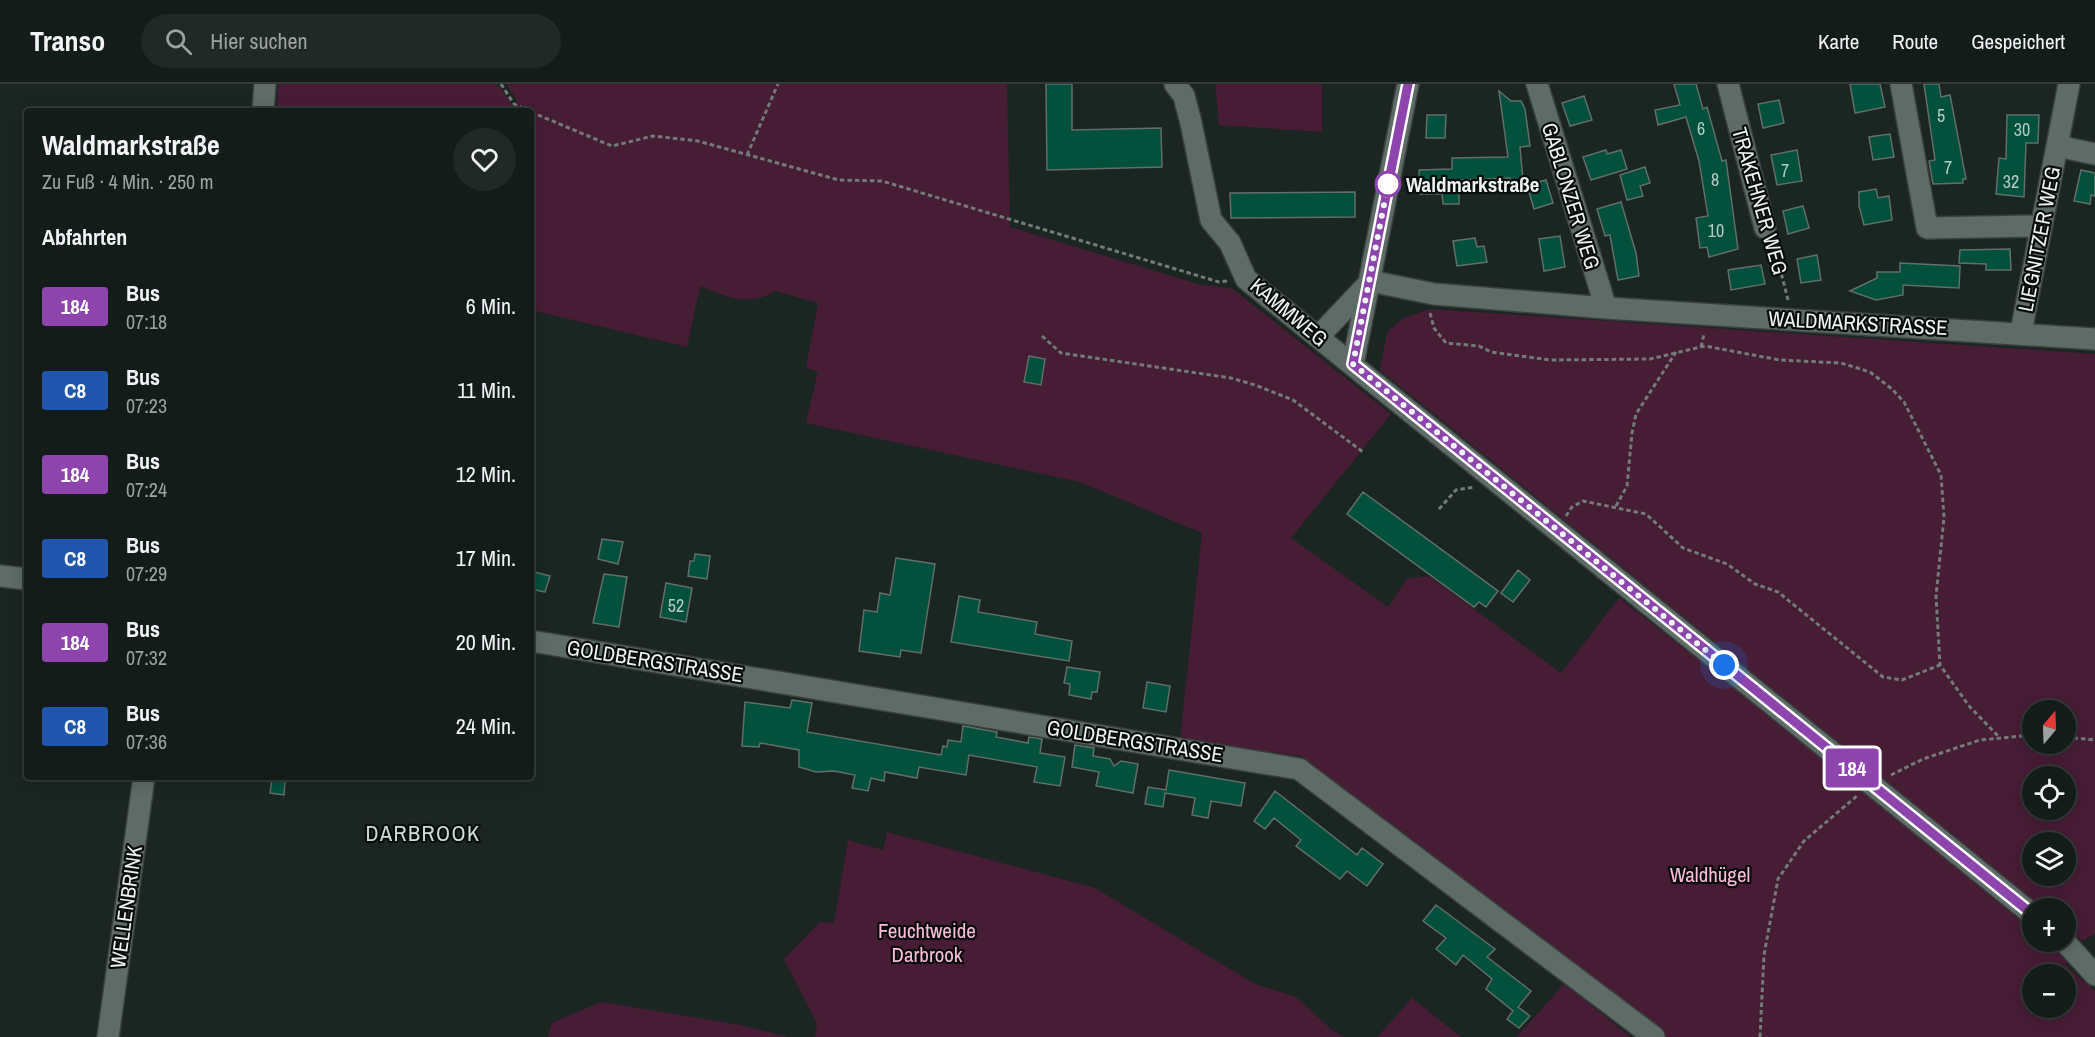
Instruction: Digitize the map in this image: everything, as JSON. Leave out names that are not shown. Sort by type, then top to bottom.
[{"type":"street","points":[[263,108],[265,84]]},
{"type":"street","name":"KAMMWEG","points":[[1175,84],[1184,96],[1211,220],[1230,243],[1246,279],[2022,906]]},
{"type":"street","points":[[1353,364],[1408,84]]},
{"type":"street","name":"GABLONZER WEG","points":[[1537,84],[1606,308]]},
{"type":"street","name":"TRAKEHNER WEG","points":[[1728,84],[1765,228]]},
{"type":"street","points":[[1901,84],[1927,228],[2040,226]]},
{"type":"street","name":"LIEGNITZER WEG","points":[[2021,332],[2069,84]]},
{"type":"street","name":"LIEGNITZER WEG","points":[[2057,146],[2095,154]]},
{"type":"street","points":[[1318,338],[1370,282]]},
{"type":"street","name":"WALDMARKSTRASSE","points":[[1370,282],[1426,293],[1606,308],[2021,332],[2095,339]]},
{"type":"street","points":[[0,576],[24,579]]},
{"type":"street","name":"GOLDBERGSTRASSE","points":[[534,641],[1299,769],[1654,1037]]},
{"type":"street","name":"WELLENBRINK","points":[[108,1037],[144,780]]},
{"type":"street","points":[[2075,952],[2095,975]]},
{"type":"path","points":[[501,84],[514,104],[523,108]]},
{"type":"path","points":[[747,155],[778,84]]},
{"type":"path","points":[[534,113],[612,146],[653,136],[698,141],[839,180],[882,181],[1219,282],[1246,279]]},
{"type":"path","name":"TRAKEHNER WEG","points":[[1765,228],[1776,250],[1792,319]]},
{"type":"path","points":[[1426,293],[1434,328],[1446,343],[1479,346],[1501,354],[1550,360],[1650,359],[1705,346],[1780,360],[1841,363],[1870,372],[1892,389],[1904,402],[1941,475],[1944,517],[1936,596],[1940,665],[1969,706],[2000,738]]},
{"type":"path","points":[[1042,336],[1061,353],[1231,378],[1274,391],[1312,413],[1363,452]]},
{"type":"path","points":[[1616,506],[1627,486],[1636,414],[1677,351]]},
{"type":"path","points":[[1439,509],[1456,489],[1474,489],[1477,485]]},
{"type":"path","points":[[1557,530],[1572,507],[1582,501],[1616,506],[1646,514],[1683,548],[1727,564],[1755,584],[1778,592],[1883,677],[1902,680],[1940,665]]},
{"type":"path","points":[[1760,1037],[1764,955],[1778,879],[1804,841],[1833,813],[1872,784],[1923,759],[1980,740],[2022,736]]},
{"type":"path","points":[[2076,738],[2095,740]]},
{"type":"green space","name":"Waldhügel","points":[[278,84],[494,84],[500,87],[514,107],[517,100],[506,84],[1007,84],[1010,227],[1198,284],[1233,289],[1391,414],[1291,538],[1388,607],[1407,579],[1429,576],[1561,673],[1619,598],[1712,670],[2022,921],[2022,952],[2060,952],[2069,959],[2066,964],[2022,964],[2022,1018],[2076,1018],[2076,975],[2095,991],[2095,1037],[1667,1037],[1528,927],[1301,756],[1180,740],[1202,533],[1080,482],[806,423],[818,371],[806,368],[818,303],[775,291],[756,299],[738,299],[700,286],[687,347],[534,311],[534,108],[277,108]]},
{"type":"green space","points":[[1215,84],[1322,84],[1322,132],[1219,125]]},
{"type":"green space","points":[[1430,309],[2095,354],[2095,934],[2082,941],[2076,936],[2076,898],[2029,898],[1380,370],[1387,332],[1404,318]]},
{"type":"green space","name":"Feuchtweide Darbrook","points":[[887,832],[1095,888],[1255,984],[1296,997],[1332,1030],[1344,1037],[815,1037],[817,1024],[784,959],[820,922],[834,923],[848,840],[883,850]]},
{"type":"green space","points":[[1564,984],[1631,1037],[1517,1037]]},
{"type":"green space","points":[[1412,998],[1461,1037],[1377,1037]]},
{"type":"green space","points":[[601,1002],[740,1025],[789,1037],[548,1037],[552,1023]]},
{"type":"building","points":[[1046,84],[1072,84],[1072,130],[1161,128],[1162,167],[1047,170]]},
{"type":"building","points":[[1674,84],[1696,84],[1703,109],[1707,107],[1722,161],[1726,160],[1738,249],[1709,257],[1707,247],[1700,248],[1696,218],[1708,216],[1699,161],[1686,117],[1658,125],[1655,110],[1680,105]]},
{"type":"building","points":[[1850,84],[1880,84],[1885,107],[1855,113]]},
{"type":"building","points":[[1924,84],[1939,84],[1941,97],[1950,95],[1966,179],[1963,179],[1963,183],[1933,184],[1929,161],[1935,160]]},
{"type":"building","points":[[1499,91],[1511,101],[1521,101],[1525,109],[1530,146],[1520,147],[1524,192],[1513,193],[1510,178],[1459,180],[1459,204],[1443,204],[1442,194],[1420,194],[1419,170],[1452,169],[1452,158],[1508,157]]},
{"type":"building","points":[[1584,96],[1592,120],[1570,126],[1562,103]]},
{"type":"building","points":[[1779,100],[1784,123],[1763,128],[1758,104]]},
{"type":"building","points":[[1427,115],[1446,115],[1445,138],[1426,138]]},
{"type":"building","points":[[2007,115],[2039,115],[2038,143],[2026,143],[2024,197],[1996,194],[1999,158],[2006,159]]},
{"type":"building","points":[[1890,134],[1894,157],[1873,160],[1869,137]]},
{"type":"building","points":[[1606,150],[1607,154],[1621,150],[1627,169],[1591,180],[1583,157]]},
{"type":"building","points":[[1797,150],[1802,181],[1777,185],[1771,155]]},
{"type":"building","points":[[1645,167],[1650,183],[1640,186],[1643,196],[1627,200],[1620,175]]},
{"type":"building","points":[[2081,170],[2095,173],[2095,196],[2091,195],[2090,204],[2074,201]]},
{"type":"building","points":[[1546,180],[1553,203],[1534,209],[1527,185]]},
{"type":"building","points":[[1876,189],[1878,198],[1889,196],[1892,220],[1864,225],[1859,206],[1859,192]]},
{"type":"building","points":[[1355,192],[1355,217],[1231,218],[1230,193]]},
{"type":"building","points":[[1621,202],[1636,253],[1639,276],[1618,280],[1610,235],[1605,236],[1597,209]]},
{"type":"building","points":[[1803,206],[1809,228],[1788,234],[1783,211]]},
{"type":"building","points":[[1560,236],[1565,267],[1544,271],[1539,239]]},
{"type":"building","points":[[1475,238],[1477,247],[1484,246],[1487,262],[1457,266],[1453,241]]},
{"type":"building","points":[[2010,249],[2011,270],[1986,270],[1986,264],[1959,263],[1960,250]]},
{"type":"building","points":[[1817,255],[1821,280],[1801,283],[1797,259]]},
{"type":"building","points":[[1900,263],[1960,266],[1959,288],[1903,285],[1903,295],[1876,300],[1850,291],[1877,278],[1877,272],[1900,272]]},
{"type":"building","points":[[1761,265],[1765,284],[1731,290],[1728,270]]},
{"type":"building","points":[[1029,356],[1045,359],[1041,385],[1024,382]]},
{"type":"building","points":[[1363,492],[1498,591],[1486,607],[1479,602],[1474,607],[1347,514]]},
{"type":"building","points":[[602,539],[623,542],[618,564],[598,559]]},
{"type":"building","points":[[695,554],[710,556],[707,579],[688,576],[690,561],[694,561]]},
{"type":"building","points":[[896,558],[935,564],[921,653],[901,650],[900,657],[859,651],[864,610],[877,612],[880,593],[890,595]]},
{"type":"building","points":[[1518,570],[1530,580],[1513,602],[1501,593]]},
{"type":"building","points":[[534,572],[550,576],[545,592],[534,590]]},
{"type":"building","points":[[604,574],[627,577],[619,627],[593,623]]},
{"type":"building","points":[[666,583],[692,588],[686,622],[660,617]]},
{"type":"building","points":[[959,596],[980,600],[978,612],[1037,622],[1035,634],[1072,641],[1069,661],[951,642]]},
{"type":"building","points":[[1067,667],[1100,672],[1097,692],[1092,692],[1091,699],[1069,695],[1070,684],[1064,683]]},
{"type":"building","points":[[1147,682],[1170,686],[1166,712],[1143,708]]},
{"type":"building","points":[[792,700],[812,703],[807,732],[941,755],[943,746],[947,747],[948,740],[961,742],[963,726],[997,732],[996,737],[1028,743],[1029,737],[1042,739],[1040,753],[1065,757],[1060,786],[1034,782],[1037,767],[969,755],[966,775],[919,767],[917,778],[885,772],[884,781],[871,778],[868,791],[852,788],[855,775],[834,771],[816,772],[799,767],[799,750],[760,743],[759,747],[742,746],[745,702],[790,708]]},
{"type":"building","points":[[1075,745],[1094,748],[1093,756],[1110,759],[1114,766],[1121,761],[1138,764],[1133,793],[1096,786],[1099,772],[1072,767]]},
{"type":"building","points":[[1169,770],[1245,783],[1241,806],[1211,801],[1208,818],[1192,815],[1195,798],[1165,793],[1163,807],[1145,804],[1148,787],[1166,790]]},
{"type":"building","points":[[272,780],[285,781],[284,795],[270,793]]},
{"type":"building","points":[[1275,791],[1357,855],[1362,848],[1383,864],[1367,886],[1347,871],[1340,879],[1296,846],[1301,840],[1274,818],[1265,829],[1254,821]]},
{"type":"building","points":[[1436,905],[1495,949],[1487,957],[1531,991],[1518,1007],[1530,1016],[1519,1028],[1507,1019],[1513,1011],[1486,989],[1492,979],[1463,955],[1456,965],[1436,949],[1446,938],[1423,921]]},
{"type":"bus line","name":"184","points":[[1408,84],[1353,364],[2022,906]]},
{"type":"place","name":"Waldmarkstraße","points":[[1388,184]]},
{"type":"district","name":"DARBROOK","points":[[423,833]]},
{"type":"route","points":[[1388,184],[1389,182],[1353,364],[1724,665]]}]
